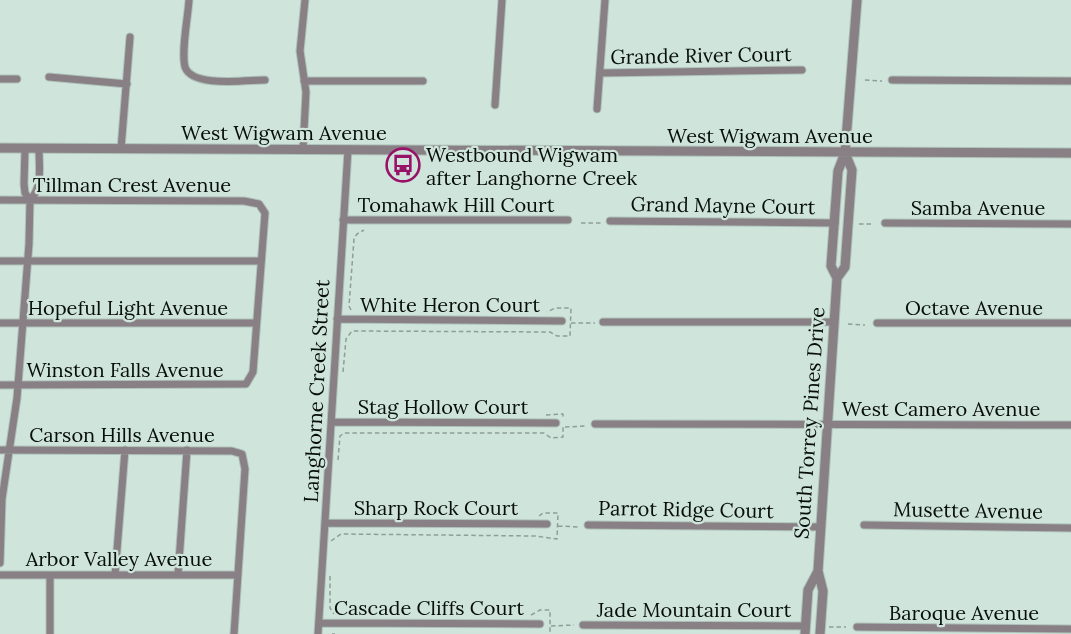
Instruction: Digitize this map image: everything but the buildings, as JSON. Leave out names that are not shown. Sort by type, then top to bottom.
[{"type":"street","points":[[189,0],[185,58],[188,72],[202,80],[266,80]]},
{"type":"street","points":[[303,150],[304,81],[300,51],[305,0]]},
{"type":"street","points":[[495,105],[502,0]]},
{"type":"street","points":[[597,110],[605,0]]},
{"type":"street","name":"South Torrey Pines Drive","points":[[820,634],[823,591],[818,571],[837,278],[831,266],[838,171],[845,153],[857,0]]},
{"type":"street","points":[[121,148],[130,37]]},
{"type":"street","name":"Grande River Court","points":[[600,73],[802,70]]},
{"type":"street","points":[[49,77],[127,84]]},
{"type":"street","points":[[0,79],[17,79]]},
{"type":"street","points":[[892,80],[1071,81]]},
{"type":"street","points":[[304,81],[423,81]]},
{"type":"street","name":"West Wigwam Avenue","points":[[0,148],[1071,153]]},
{"type":"street","points":[[0,563],[1,514],[18,385],[28,261],[30,200],[25,193],[25,149]]},
{"type":"street","points":[[30,200],[37,193],[39,149]]},
{"type":"street","name":"Langhorne Creek Street","points":[[318,634],[348,150]]},
{"type":"street","name":"South Torrey Pines Drive","points":[[837,278],[845,267],[852,171],[845,153]]},
{"type":"street","name":"Tillman Crest Avenue","points":[[0,200],[253,201],[263,207],[265,213],[261,261]]},
{"type":"street","name":"Tomahawk Hill Court","points":[[343,220],[568,220]]},
{"type":"street","name":"Grand Mayne Court","points":[[610,221],[835,223]]},
{"type":"street","name":"Samba Avenue","points":[[885,223],[1071,224]]},
{"type":"street","points":[[0,261],[261,261],[256,323]]},
{"type":"street","name":"White Heron Court","points":[[337,320],[562,321]]},
{"type":"street","points":[[600,322],[834,322]]},
{"type":"street","name":"Hopeful Light Avenue","points":[[0,323],[256,323]]},
{"type":"street","name":"Winston Falls Avenue","points":[[0,385],[234,385],[249,381],[256,323]]},
{"type":"street","name":"Octave Avenue","points":[[877,323],[1071,323]]},
{"type":"street","name":"Stag Hollow Court","points":[[331,422],[559,425]]},
{"type":"street","name":"West Camero Avenue","points":[[592,425],[1071,425]]},
{"type":"street","name":"Carson Hills Avenue","points":[[0,450],[187,450],[232,451],[242,454],[245,469],[238,575]]},
{"type":"street","points":[[115,575],[124,450]]},
{"type":"street","points":[[178,575],[187,450]]},
{"type":"street","name":"Sharp Rock Court","points":[[325,523],[547,524]]},
{"type":"street","name":"Musette Avenue","points":[[864,525],[1071,528]]},
{"type":"street","name":"Parrot Ridge Court","points":[[584,526],[821,527]]},
{"type":"street","name":"South Torrey Pines Drive","points":[[805,630],[808,590],[818,571]]},
{"type":"street","name":"Arbor Valley Avenue","points":[[0,575],[238,575]]},
{"type":"street","points":[[50,575],[50,634]]},
{"type":"street","points":[[234,634],[238,575]]},
{"type":"street","name":"Cascade Cliffs Court","points":[[319,623],[540,624]]},
{"type":"street","name":"Jade Mountain Court","points":[[583,625],[805,630]]},
{"type":"street","name":"Baroque Avenue","points":[[857,627],[1071,629]]},
{"type":"path","points":[[865,80],[882,81]]},
{"type":"path","points":[[581,223],[602,223]]},
{"type":"path","points":[[855,224],[873,224]]},
{"type":"path","points":[[354,312],[349,306],[354,240],[357,234],[364,230]]},
{"type":"path","points":[[343,373],[346,339],[352,331],[550,332],[557,336],[570,336],[571,308],[555,308],[546,312]]},
{"type":"path","points":[[571,323],[600,322]]},
{"type":"path","points":[[848,324],[865,325]]},
{"type":"path","points":[[337,463],[340,436],[344,433],[544,433],[551,438],[563,437],[559,425],[564,414],[549,414],[541,417]]},
{"type":"path","points":[[559,425],[592,425]]},
{"type":"path","points":[[331,542],[340,534],[535,536],[557,539],[558,513],[543,513],[537,517]]},
{"type":"path","points":[[557,526],[584,526]]},
{"type":"path","points":[[330,575],[330,608],[336,615]]},
{"type":"path","points":[[531,615],[540,610],[550,610],[550,634]]},
{"type":"path","points":[[550,626],[574,626]]},
{"type":"path","points":[[828,627],[846,627]]},
{"type":"place","name":"Westbound Wigwam after Langhorne Creek","points":[[403,165]]}]
